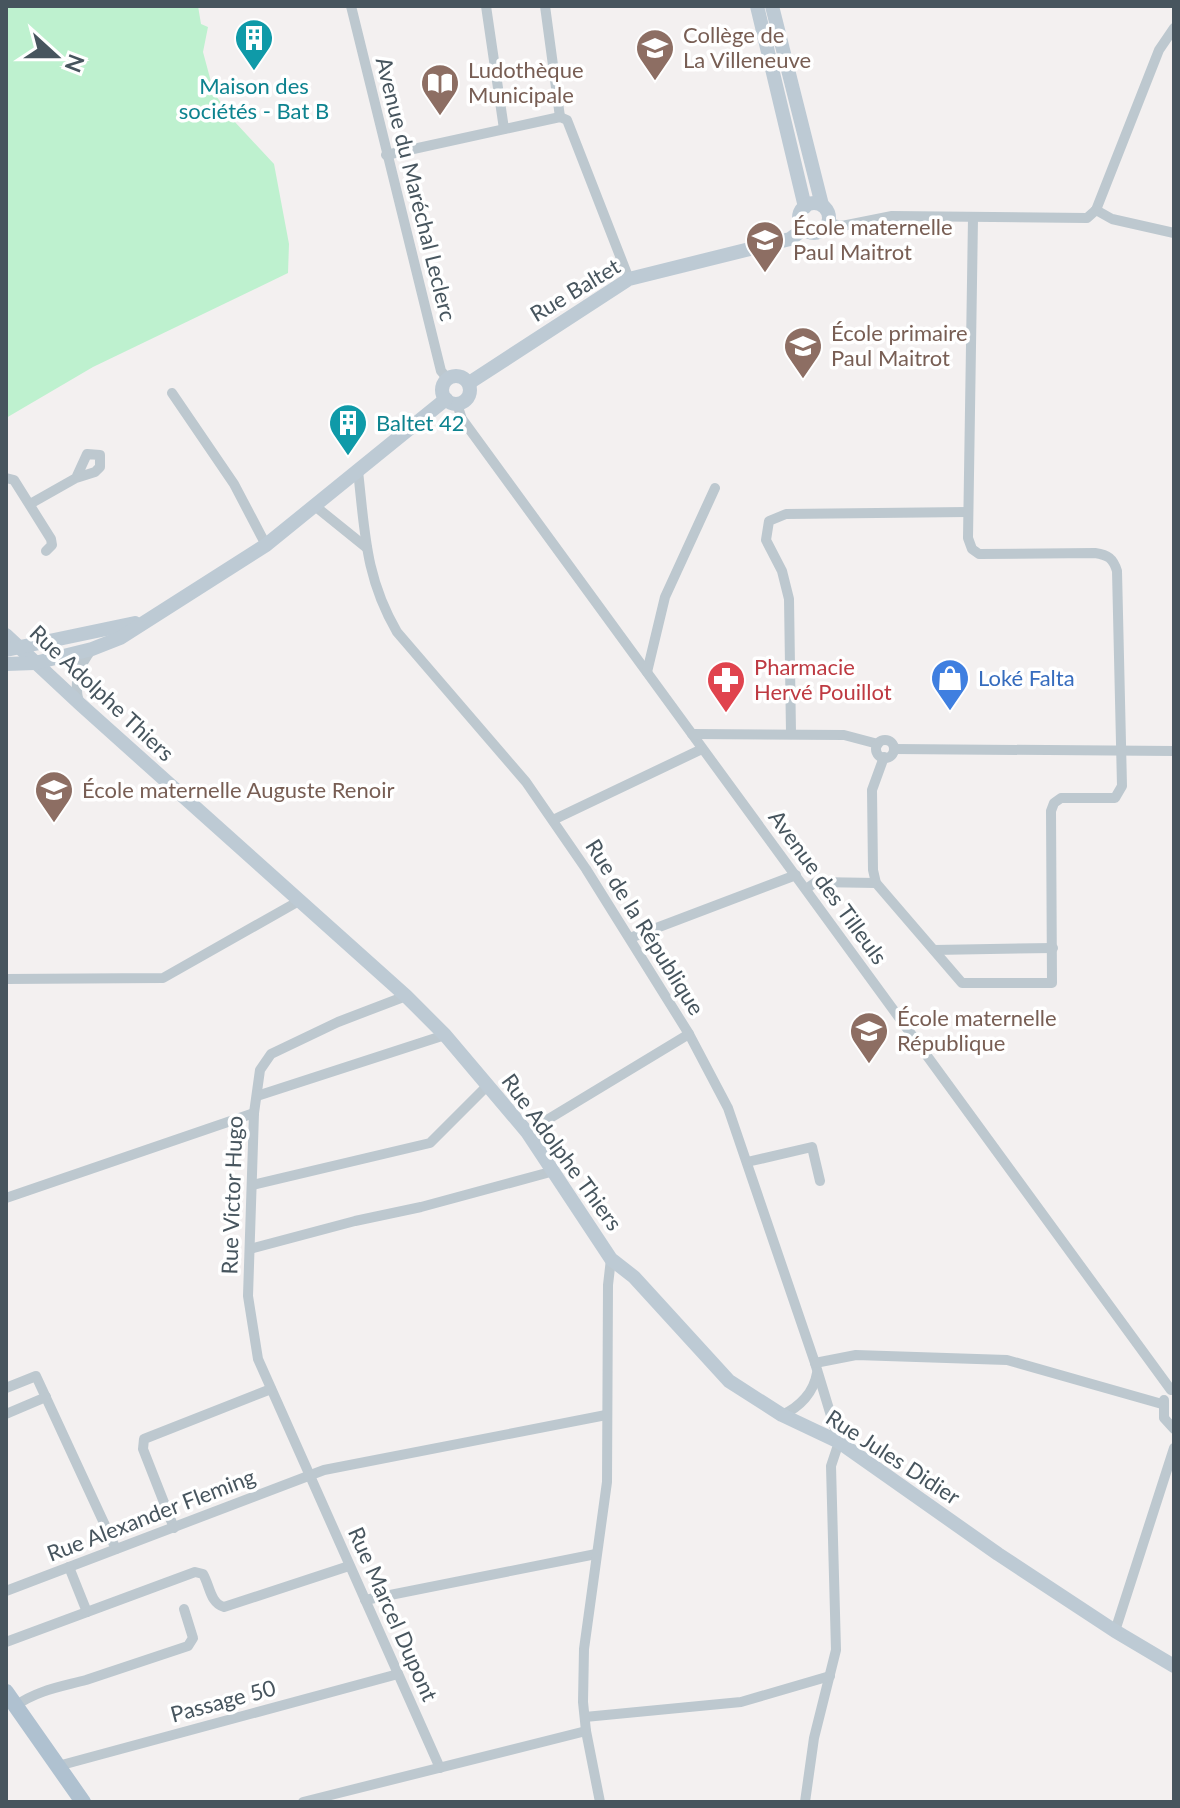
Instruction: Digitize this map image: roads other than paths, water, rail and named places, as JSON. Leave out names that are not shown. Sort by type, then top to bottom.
[{"type":"main road","points":[[11,1699],[83,1802]]},
{"type":"street","name":"Avenue du Maréchal Leclerc","points":[[351,6],[386,155],[444,375]]},
{"type":"street","points":[[486,6],[504,129]]},
{"type":"street","points":[[545,6],[560,117]]},
{"type":"street","points":[[757,6],[805,207]]},
{"type":"street","points":[[772,6],[822,205],[828,213],[828,223],[818,232],[804,229],[800,215],[805,207],[813,203],[822,205]]},
{"type":"street","points":[[828,223],[842,226],[892,216],[1087,218],[1096,210],[1159,50],[1174,28]]},
{"type":"street","points":[[386,155],[560,117],[567,120],[629,279]]},
{"type":"street","points":[[1096,210],[1112,219],[1174,233]]},
{"type":"street","points":[[894,749],[892,754],[884,757],[872,790],[873,870],[876,883],[962,983],[1052,983],[1051,811],[1054,803],[1061,798],[1115,798],[1122,786],[1117,571],[1107,555],[1095,553],[979,554],[972,549],[968,538],[968,512],[973,218]]},
{"type":"street","name":"Rue Baltet","points":[[469,383],[629,279],[790,239],[804,229]]},
{"type":"street","points":[[6,664],[35,663],[92,649],[120,638],[266,545],[451,401],[468,397],[469,383],[457,376],[444,375],[442,391],[451,401]]},
{"type":"street","points":[[172,393],[234,484],[266,545]]},
{"type":"street","name":"Avenue des Tilleuls","points":[[451,401],[470,432],[973,1121],[1015,1172],[1034,1205],[1095,1289],[1173,1390]]},
{"type":"street","name":"Rue de la République","points":[[358,471],[370,572],[383,608],[397,632],[526,782],[553,820],[689,1034],[728,1108],[839,1442]]},
{"type":"street","points":[[6,478],[14,480],[51,539],[52,545],[46,551]]},
{"type":"street","points":[[30,504],[76,478]]},
{"type":"street","points":[[647,672],[665,597],[715,488]]},
{"type":"street","points":[[315,506],[367,548]]},
{"type":"street","points":[[791,733],[789,599],[782,571],[766,540],[769,521],[786,514],[968,512]]},
{"type":"street","points":[[12,649],[148,621]]},
{"type":"street","name":"Rue Adolphe Thiers","points":[[6,635],[12,649],[35,663],[406,996],[445,1035],[527,1132],[611,1259],[608,1285],[607,1482],[584,1649],[586,1731],[600,1802]]},
{"type":"street","points":[[80,704],[76,690],[77,675],[92,649]]},
{"type":"street","points":[[692,734],[844,735],[878,744]]},
{"type":"street","points":[[884,757],[877,752],[878,744],[883,740],[894,749],[915,751],[1174,751]]},
{"type":"street","points":[[553,820],[702,749]]},
{"type":"street","points":[[630,938],[796,875]]},
{"type":"street","points":[[806,889],[816,882],[876,883]]},
{"type":"street","points":[[8,975],[163,978],[299,901]]},
{"type":"street","points":[[934,950],[1053,948]]},
{"type":"street","name":"Rue Victor Hugo","points":[[309,1477],[258,1359],[248,1296],[254,1113],[260,1070],[271,1054],[338,1022],[406,996]]},
{"type":"street","points":[[527,1132],[689,1034]]},
{"type":"street","points":[[257,1096],[445,1035]]},
{"type":"street","points":[[252,1185],[430,1143],[488,1085]]},
{"type":"street","points":[[6,1198],[254,1113]]},
{"type":"street","points":[[747,1162],[812,1147],[820,1181]]},
{"type":"street","points":[[250,1249],[554,1171]]},
{"type":"street","name":"Rue Jules Didier","points":[[611,1259],[634,1277],[729,1381],[782,1415],[839,1442],[998,1554],[1174,1666]]},
{"type":"street","points":[[782,1415],[796,1408],[812,1389],[816,1367],[856,1355],[1007,1360],[1162,1404]]},
{"type":"street","points":[[6,1388],[36,1376],[116,1549]]},
{"type":"street","points":[[174,1528],[143,1449],[144,1439],[271,1389]]},
{"type":"street","points":[[1115,1631],[1172,1451],[1170,1426],[1162,1404],[1173,1390]]},
{"type":"street","points":[[6,1414],[46,1397]]},
{"type":"street","name":"Rue Alexander Fleming","points":[[6,1591],[324,1470],[606,1415]]},
{"type":"street","points":[[805,1802],[811,1753],[836,1650],[831,1466],[839,1442]]},
{"type":"street","name":"Rue Marcel Dupont","points":[[309,1477],[440,1768]]},
{"type":"street","points":[[365,1600],[596,1554]]},
{"type":"street","points":[[6,1642],[195,1572],[203,1574],[213,1600],[224,1607],[349,1566]]},
{"type":"street","points":[[69,1567],[87,1612]]},
{"type":"street","points":[[11,1699],[82,1681],[188,1646],[193,1638],[184,1609]]},
{"type":"street","name":"Passage 50","points":[[58,1766],[398,1674]]},
{"type":"street","points":[[585,1717],[741,1702],[830,1676]]},
{"type":"street","points":[[303,1802],[338,1798],[586,1731]]},
{"type":"place","name":"Maison des sociétés - Bat B","points":[[254,72]]},
{"type":"place","name":"Collège de La Villeneuve","points":[[655,82]]},
{"type":"place","name":"Ludothèque Municipale","points":[[440,117]]},
{"type":"place","name":"École maternelle Paul Maitrot","points":[[765,274]]},
{"type":"place","name":"École primaire Paul Maitrot","points":[[803,380]]},
{"type":"place","name":"Baltet 42","points":[[348,457]]},
{"type":"place","name":"Loké Falta","points":[[950,712]]},
{"type":"place","name":"Pharmacie Hervé Pouillot","points":[[726,714]]},
{"type":"place","name":"École maternelle Auguste Renoir","points":[[54,824]]},
{"type":"place","name":"École maternelle République","points":[[869,1065]]}]
